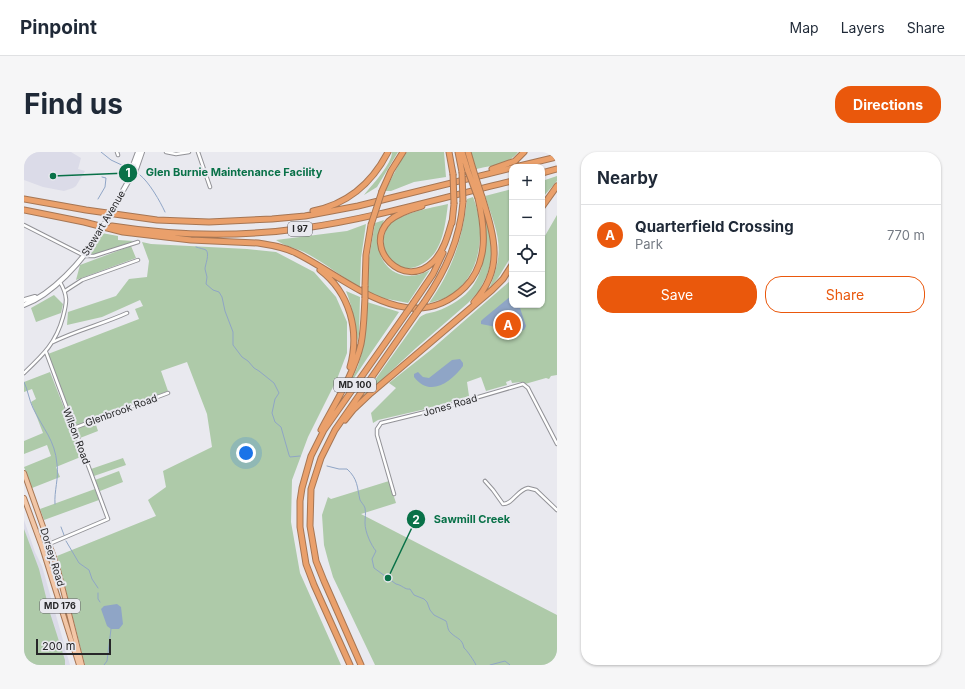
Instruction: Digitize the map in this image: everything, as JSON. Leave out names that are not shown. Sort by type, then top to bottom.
[{"type":"highway","points":[[272,219],[320,210],[343,202],[356,194],[368,182],[388,152]]},
{"type":"highway","points":[[304,476],[309,456],[315,441],[351,371],[360,345],[364,323],[366,255],[371,225],[382,191],[391,171],[403,152]]},
{"type":"highway","name":"MD 100","points":[[350,665],[314,585],[304,558],[301,539],[300,513],[304,476],[311,456],[324,430],[414,302],[437,265],[446,244],[452,221],[454,204],[453,174],[449,152]]},
{"type":"highway","name":"MD 100","points":[[361,665],[319,571],[311,538],[309,516],[311,490],[316,468],[341,421],[425,301],[441,276],[451,255],[458,234],[463,202],[462,172],[458,152]]},
{"type":"highway","points":[[446,329],[478,297],[487,284],[494,259],[494,242],[491,225],[471,170],[462,152]]},
{"type":"highway","points":[[468,152],[471,170]]},
{"type":"highway","points":[[430,188],[509,164],[524,152]]},
{"type":"highway","name":"I 97","points":[[525,164],[557,156]]},
{"type":"highway","name":"I 97","points":[[24,199],[138,218],[171,221],[209,222],[272,219],[340,210],[509,168]]},
{"type":"highway","points":[[545,172],[557,169]]},
{"type":"highway","name":"I 97","points":[[24,211],[143,231],[203,234],[247,234],[288,230],[360,218],[509,181]]},
{"type":"highway","points":[[452,221],[442,250],[434,261],[425,268],[409,272],[400,270],[390,263],[383,252],[381,240],[384,230],[390,221],[395,217],[407,211],[502,183]]},
{"type":"highway","points":[[545,203],[557,186]]},
{"type":"highway","points":[[24,196],[55,205]]},
{"type":"highway","points":[[84,222],[123,232],[177,239],[258,243],[270,245],[295,252],[359,291],[384,302],[404,307],[426,307],[434,306],[451,298],[459,292],[467,284],[477,268],[483,238],[480,197]]},
{"type":"highway","points":[[295,252],[326,275],[334,283],[344,297],[351,315],[354,332],[354,349],[350,366],[340,392]]},
{"type":"highway","points":[[330,441],[343,422],[362,402],[495,287],[509,270]]},
{"type":"main road","name":"Dorsey Road","points":[[24,473],[50,544],[82,665]]},
{"type":"main road","name":"Dorsey Road","points":[[24,498],[42,547],[79,665]]},
{"type":"main road","points":[[54,586],[60,599],[63,602],[66,602]]},
{"type":"street","name":"Stewart Avenue","points":[[24,305],[60,282],[85,256],[98,236],[129,180],[129,176],[138,152]]},
{"type":"street","name":"Stewart Avenue","points":[[129,180],[133,178],[142,152]]},
{"type":"street","points":[[166,152],[176,154],[189,152]]},
{"type":"street","points":[[198,152],[210,187]]},
{"type":"street","points":[[24,225],[85,256],[94,256],[138,242]]},
{"type":"street","points":[[65,291],[82,280],[138,260]]},
{"type":"street","points":[[24,373],[46,352],[60,329],[66,305],[65,291],[60,282]]},
{"type":"street","name":"Stewart Avenue","points":[[24,300],[39,296]]},
{"type":"street","points":[[53,342],[69,334],[101,324],[128,313]]},
{"type":"street","name":"Wilson Road","points":[[46,352],[108,519],[50,544]]},
{"type":"street","name":"Jones Road","points":[[394,494],[377,435],[377,429],[381,423],[441,408],[523,384],[528,388],[557,444]]},
{"type":"street","name":"Glenbrook Road","points":[[74,428],[168,393]]},
{"type":"street","points":[[485,481],[503,504],[508,503],[519,491],[528,488],[536,490],[557,510]]},
{"type":"street","points":[[42,547],[50,544]]},
{"type":"shaded area","points":[[24,152],[71,152],[81,158],[78,169],[85,171],[76,186],[73,188],[64,191],[43,187],[24,180]]},
{"type":"shaded area","points":[[24,520],[35,552],[42,566],[70,665],[24,665]]},
{"type":"green space","points":[[392,152],[398,152],[377,187],[364,195],[389,162]]},
{"type":"green space","points":[[407,152],[444,152],[446,177],[414,182],[391,191],[385,191],[401,160]]},
{"type":"green space","points":[[471,152],[518,152],[505,162],[476,169]]},
{"type":"green space","points":[[557,176],[557,181],[545,195],[545,180]]},
{"type":"green space","points":[[509,190],[509,260],[489,289],[499,252],[494,221],[485,196]]},
{"type":"green space","points":[[473,197],[477,210],[480,236],[479,250],[475,263],[470,275],[452,294],[440,300],[429,303],[444,279],[455,254],[463,227],[467,199]]},
{"type":"green space","points":[[448,204],[441,239],[437,249],[426,262],[412,268],[404,268],[397,266],[391,261],[384,248],[384,237],[388,226],[391,223],[411,213]]},
{"type":"green space","points":[[485,214],[492,244],[491,261],[487,275],[479,291],[468,303],[362,398],[420,317],[442,309],[455,302],[467,293],[474,284],[480,273],[485,250]]},
{"type":"green space","points":[[557,215],[557,375],[551,376],[549,379],[546,378],[525,384],[521,382],[512,383],[511,380],[506,382],[507,385],[486,391],[481,377],[467,382],[469,396],[430,408],[378,420],[373,423],[371,413],[396,388],[389,383],[432,349],[509,282],[509,308],[545,308],[545,236]]},
{"type":"green space","points":[[384,220],[379,232],[378,244],[381,257],[388,267],[399,274],[407,276],[419,275],[430,270],[408,303],[382,298],[368,292],[368,264],[375,223]]},
{"type":"green space","points":[[366,224],[361,258],[360,287],[304,252],[282,244],[276,240],[347,231]]},
{"type":"green space","points":[[96,232],[118,236],[118,240],[134,241],[85,258]]},
{"type":"green space","points":[[142,242],[151,244],[276,252],[314,272],[336,297],[347,322],[347,353],[337,379],[308,437],[292,480],[291,522],[300,573],[341,665],[85,665],[57,556],[156,516],[148,500],[166,487],[163,471],[212,447],[207,414],[187,362],[161,371],[168,391],[75,426],[48,354],[139,319],[135,309],[143,306],[140,300],[102,317],[67,325],[68,312],[116,296],[129,279],[147,277],[149,261]]},
{"type":"green space","points":[[131,246],[136,258],[76,280],[80,265]]},
{"type":"green space","points":[[346,291],[360,297],[359,334],[356,346],[354,318]]},
{"type":"green space","points":[[54,295],[63,304],[61,313],[36,322],[31,308]]},
{"type":"green space","points":[[367,302],[399,312],[342,396],[358,366],[365,334]]},
{"type":"green space","points":[[50,372],[83,456],[56,467],[60,477],[32,488],[24,467],[51,456],[47,445],[24,454],[24,441],[43,433],[31,402],[36,399],[32,389],[24,392],[24,382]]},
{"type":"green space","points":[[95,422],[98,431],[80,438],[76,429]]},
{"type":"green space","points":[[123,458],[126,465],[94,476],[91,469]]},
{"type":"green space","points":[[119,471],[123,482],[100,491],[95,480]]},
{"type":"green space","points":[[389,481],[396,503],[361,514],[557,615],[557,665],[375,665],[333,577],[324,545],[322,515],[328,497],[331,499]]},
{"type":"green space","points":[[95,489],[99,500],[44,520],[40,509]]},
{"type":"green space","points":[[24,529],[39,569],[50,613],[65,660],[65,665],[24,665]]},
{"type":"water","points":[[509,297],[509,308],[520,308],[526,326],[524,330],[517,331],[481,324],[483,319]]},
{"type":"water","points":[[460,359],[463,366],[453,377],[440,385],[433,387],[427,386],[420,383],[414,377],[414,374],[418,372],[423,377],[429,378],[452,360]]},
{"type":"water","points":[[117,604],[121,607],[123,624],[119,629],[111,629],[107,626],[101,609],[104,606]]},
{"type":"waterway","points":[[101,152],[111,160],[126,167]]},
{"type":"waterway","points":[[140,175],[151,187],[165,212]]},
{"type":"waterway","points":[[98,199],[105,187],[106,178],[102,177]]},
{"type":"waterway","points":[[196,247],[206,250],[207,252],[205,269],[207,277],[206,284],[213,290],[219,292],[222,297],[225,311],[233,332],[233,345],[242,357],[274,383],[279,393],[275,399],[272,413],[275,422],[281,427],[290,457],[300,456]]},
{"type":"waterway","points":[[24,382],[32,405],[54,448],[57,469],[55,504]]},
{"type":"waterway","points":[[327,466],[347,469],[355,480],[360,500],[365,508],[366,530],[370,542],[376,551],[372,559],[374,568],[396,584],[410,589],[414,595],[424,599],[434,615],[446,621],[450,632],[461,640],[464,648],[476,665]]},
{"type":"waterway","points":[[61,527],[64,535]]},
{"type":"waterway","points":[[66,541],[79,563],[89,570],[92,579],[98,588]]},
{"type":"waterway","points":[[98,593],[98,599],[100,602]]},
{"type":"waterway","points":[[104,665],[107,661],[111,629]]},
{"type":"waterway","points":[[490,665],[505,661],[510,665]]},
{"type":"place","name":"Glen Burnie Maintenance Facility","points":[[53,176]]},
{"type":"place","name":"Quarterfield Crossing","points":[[508,325]]},
{"type":"place","name":"Sawmill Creek","points":[[388,578]]}]
